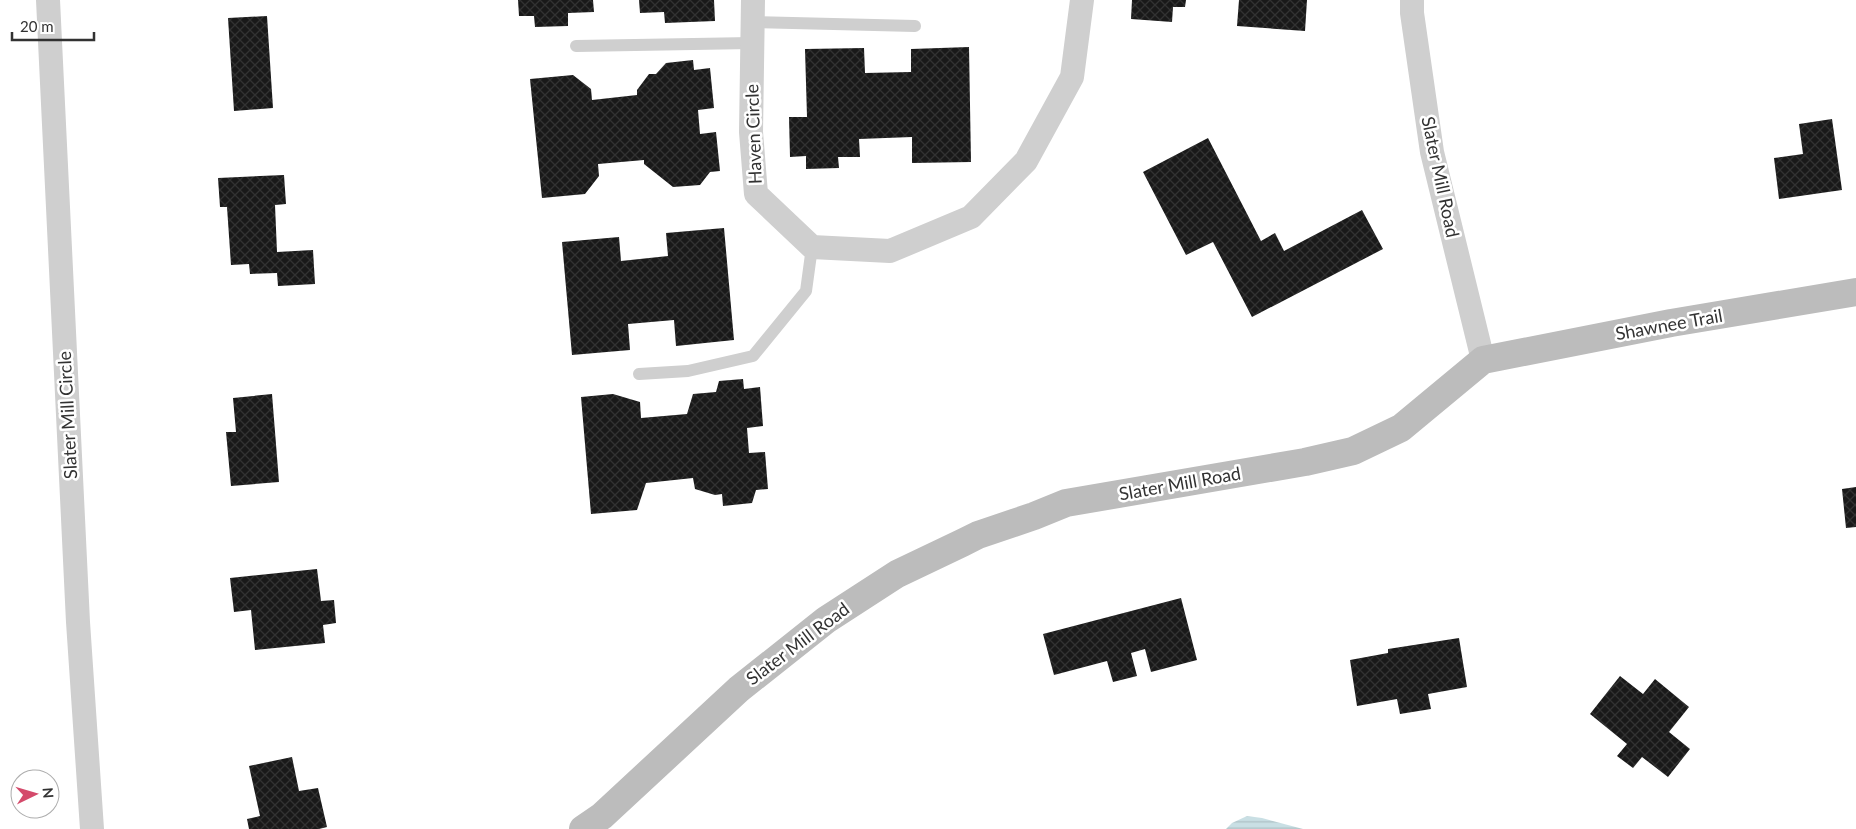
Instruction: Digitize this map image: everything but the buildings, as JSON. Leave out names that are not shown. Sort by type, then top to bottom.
[{"type":"street","name":"Slater Mill Circle","points":[[46,0],[78,622],[92,829]]},
{"type":"street","points":[[812,247],[890,251],[970,217],[1026,161],[1072,77],[1082,0]]},
{"type":"street","name":"Slater Mill Road","points":[[583,829],[602,816],[739,689],[826,620],[897,574],[978,534],[1034,516],[1066,503],[1305,462],[1353,451],[1401,428],[1483,360],[1432,152],[1412,13],[1412,0]]},
{"type":"street","name":"Haven Circle","points":[[752,22],[751,132],[756,194],[812,247]]},
{"type":"street","name":"Shawnee Trail","points":[[1483,360],[1671,323],[1856,292]]},
{"type":"lane","points":[[576,46],[752,22],[914,26]]},
{"type":"lane","points":[[639,374],[688,371],[753,356],[806,291],[812,247]]},
{"type":"shaded area","points":[[1247,816],[1303,829],[1226,829],[1232,823]]}]
